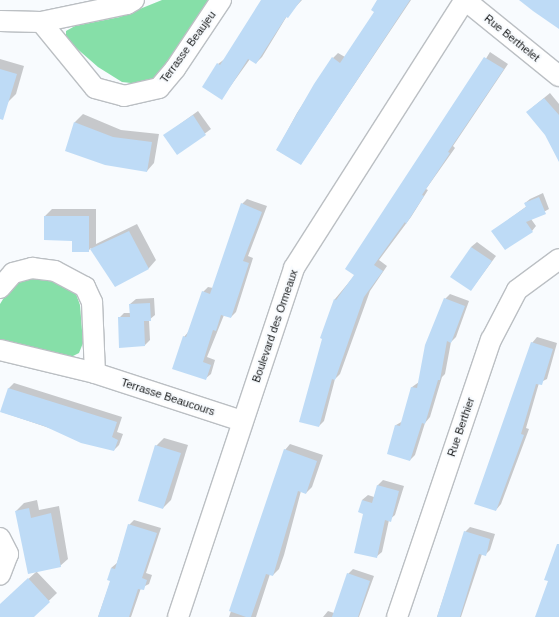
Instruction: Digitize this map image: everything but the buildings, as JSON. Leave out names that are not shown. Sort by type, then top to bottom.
[{"type":"street","points":[[0,21],[40,22],[127,4],[134,0]]},
{"type":"street","name":"Terrasse Beaujeu","points":[[40,22],[95,88],[124,96],[159,88],[175,69],[221,0]]},
{"type":"street","name":"Rue Berthelet","points":[[465,0],[559,76]]},
{"type":"street","name":"Boulevard des Ormeaux","points":[[178,617],[294,268],[465,0]]},
{"type":"street","name":"Rue Berthier","points":[[397,617],[491,340],[517,290],[559,259]]},
{"type":"street","points":[[0,288],[13,274],[32,268],[55,271],[85,287],[92,302],[95,372]]},
{"type":"street","name":"Terrasse Beaucours","points":[[0,350],[95,372],[242,421]]},
{"type":"street","points":[[0,538],[8,554],[0,575]]},
{"type":"green space","points":[[162,0],[213,0],[161,75],[140,84],[122,82],[98,67],[66,39],[66,31],[75,26],[120,17]]},
{"type":"green space","points":[[41,275],[63,282],[76,294],[80,305],[83,343],[79,353],[71,357],[0,340],[0,304],[13,283]]}]
